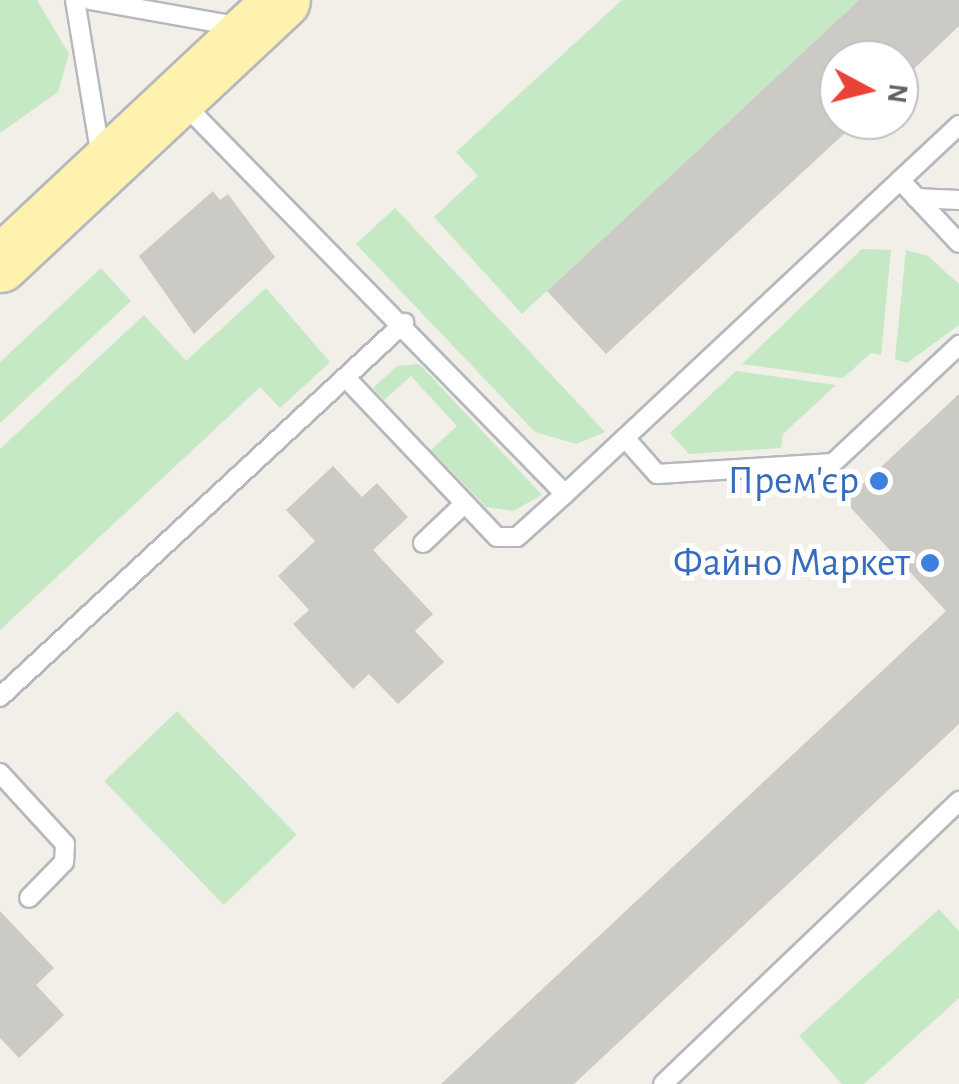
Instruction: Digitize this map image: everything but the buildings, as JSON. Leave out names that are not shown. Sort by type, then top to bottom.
[{"type":"main road","points":[[0,264],[266,14]]},
{"type":"lane","points":[[75,0],[102,168]]},
{"type":"lane","points":[[90,0],[266,14]]},
{"type":"lane","points":[[178,98],[404,323],[565,494]]},
{"type":"lane","points":[[346,378],[464,504],[506,540],[565,494],[959,125]]},
{"type":"lane","points":[[900,180],[959,243]]},
{"type":"lane","points":[[916,198],[959,200]]},
{"type":"lane","points":[[0,697],[404,323]]},
{"type":"lane","points":[[625,438],[657,474],[833,462],[959,345]]},
{"type":"lane","points":[[423,543],[464,504]]},
{"type":"lane","points":[[0,774],[64,844],[64,862],[29,898]]},
{"type":"lane","points":[[663,1084],[959,801]]},
{"type":"green space","points":[[0,0],[37,0],[69,54],[58,92],[0,133]]},
{"type":"green space","points":[[622,0],[859,0],[522,314],[434,217],[478,176],[456,152]]},
{"type":"green space","points":[[395,208],[605,432],[576,444],[535,432],[356,244]]},
{"type":"green space","points":[[862,249],[891,250],[881,355],[871,353],[843,378],[742,364]]},
{"type":"green space","points":[[906,250],[928,256],[959,284],[959,325],[907,363],[895,359]]},
{"type":"green space","points":[[101,268],[131,301],[0,423],[0,362]]},
{"type":"green space","points":[[266,288],[330,362],[280,408],[260,387],[0,630],[0,449],[144,315],[186,361]]},
{"type":"green space","points":[[418,364],[542,495],[513,511],[486,507],[431,450],[457,426],[411,376],[384,400],[373,388],[397,366]]},
{"type":"green space","points":[[736,371],[836,385],[783,434],[781,448],[689,454],[670,433]]},
{"type":"green space","points":[[177,711],[296,835],[224,905],[104,781]]},
{"type":"green space","points":[[939,909],[959,931],[959,998],[864,1084],[842,1084],[799,1036]]},
{"type":"place","name":"Прем'єр","points":[[879,481]]},
{"type":"place","name":"Файно Маркет","points":[[930,563]]}]
